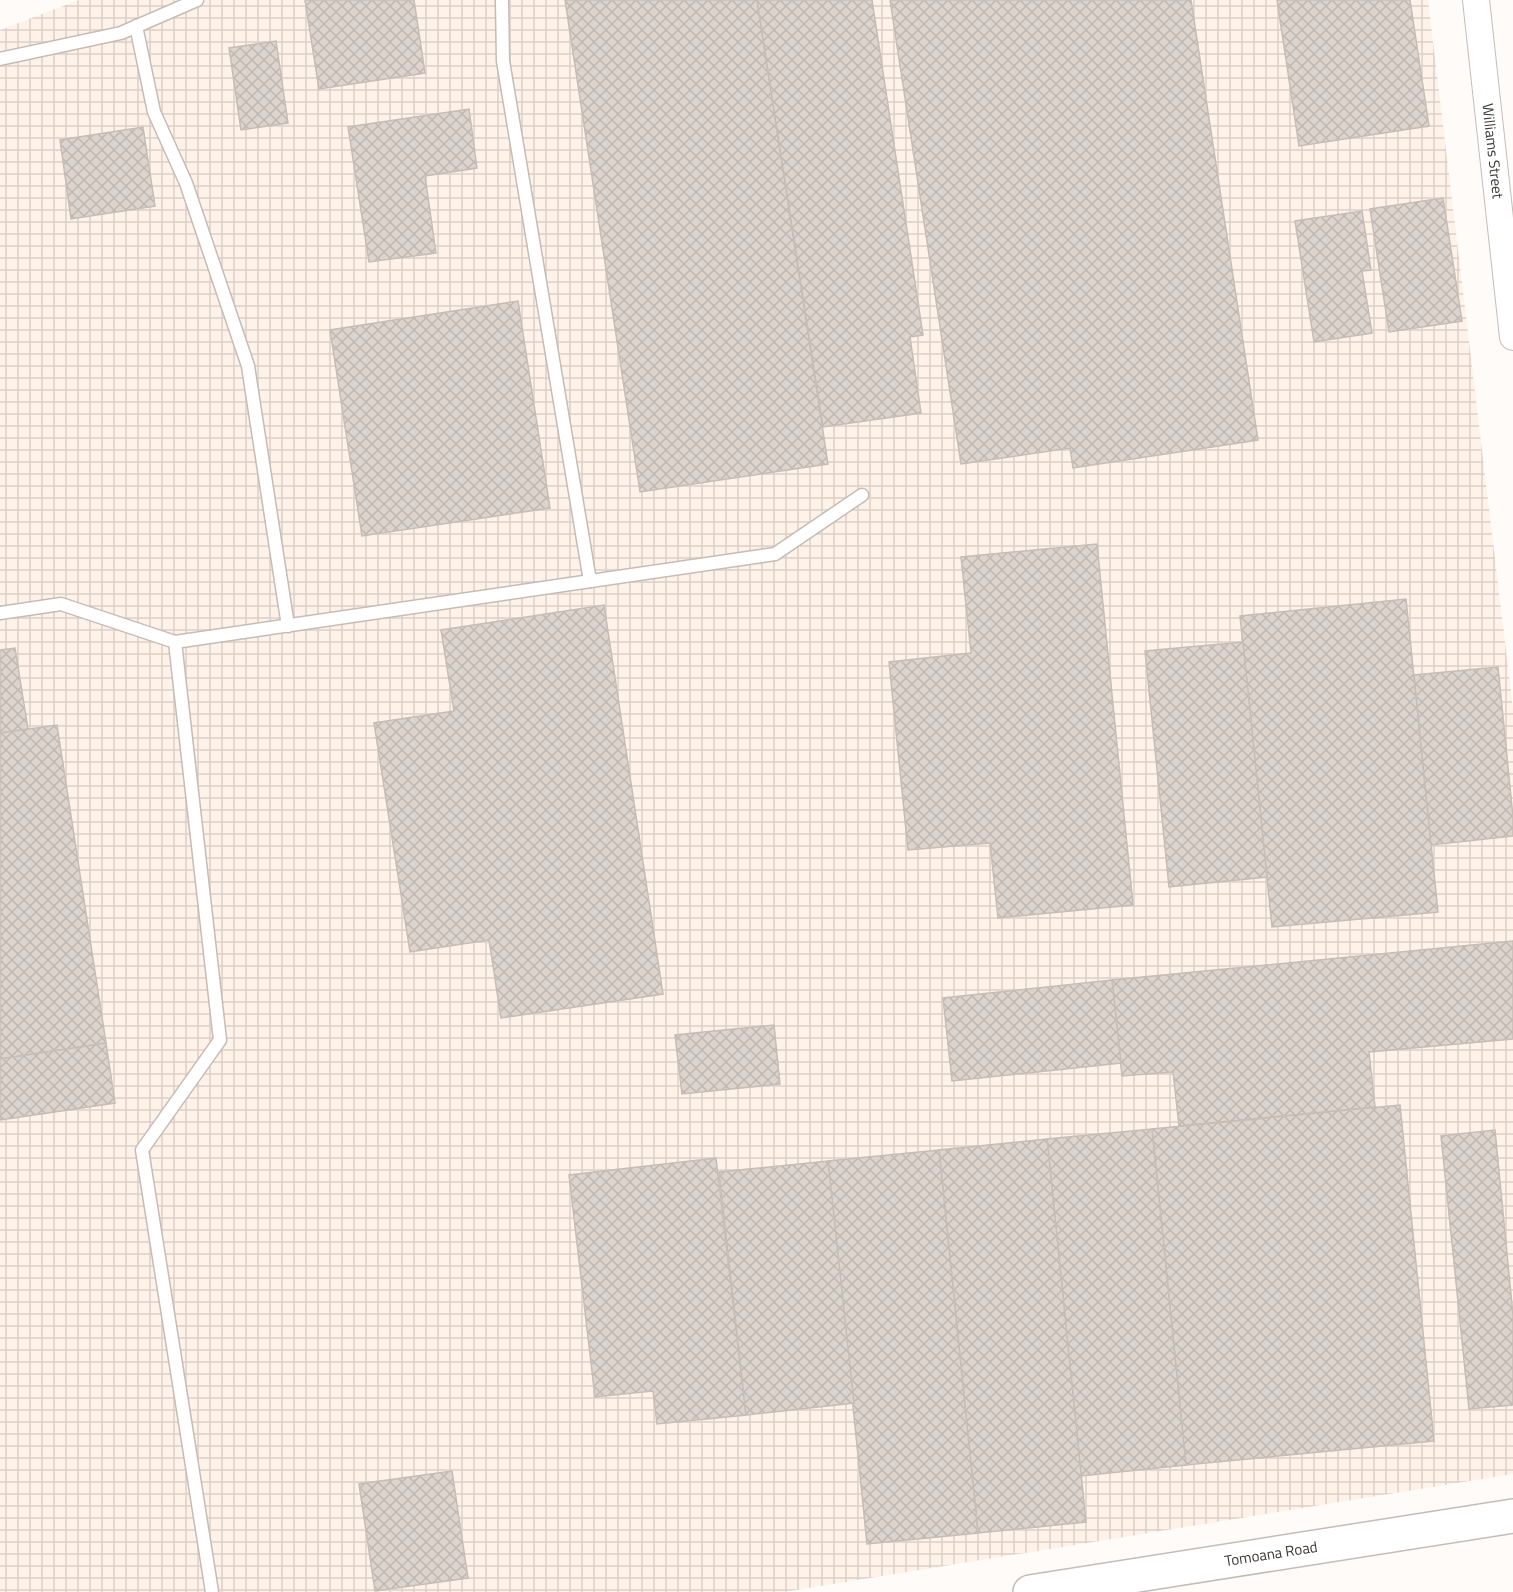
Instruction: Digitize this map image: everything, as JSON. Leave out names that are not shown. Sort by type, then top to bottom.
[{"type":"street","name":"Williams Street","points":[[1476,0],[1513,337]]},
{"type":"street","name":"Tomoana Road","points":[[1030,1592],[1513,1516]]},
{"type":"lane","points":[[0,59],[121,33],[197,0]]},
{"type":"lane","points":[[502,0],[503,61],[590,581]]},
{"type":"lane","points":[[136,26],[154,112],[186,183],[248,366],[288,626]]},
{"type":"lane","points":[[0,613],[62,604],[175,642],[776,554],[862,495]]},
{"type":"lane","points":[[175,642],[220,1040],[142,1150],[212,1592]]},
{"type":"shaded area","points":[[79,0],[1428,0],[1513,709],[1513,1474],[784,1592],[0,1592],[0,30]]},
{"type":"building","points":[[305,0],[414,0],[425,73],[319,89]]},
{"type":"building","points":[[565,0],[757,0],[828,464],[640,492]]},
{"type":"building","points":[[757,0],[872,0],[923,335],[910,337],[921,413],[823,427]]},
{"type":"building","points":[[890,0],[1191,0],[1258,440],[1073,468],[1070,448],[961,464]]},
{"type":"building","points":[[1277,0],[1410,0],[1429,126],[1299,146]]},
{"type":"building","points":[[276,41],[288,123],[241,130],[229,48]]},
{"type":"building","points":[[469,109],[477,168],[425,176],[436,253],[369,262],[348,127]]},
{"type":"building","points":[[143,127],[155,206],[71,219],[60,140]]},
{"type":"building","points":[[1443,198],[1462,321],[1389,332],[1370,209]]},
{"type":"building","points":[[1362,211],[1371,270],[1362,271],[1372,333],[1314,342],[1295,221]]},
{"type":"building","points":[[518,301],[550,508],[362,536],[330,330]]},
{"type":"building","points":[[1097,544],[1133,905],[998,918],[990,843],[908,850],[889,662],[971,653],[961,557]]},
{"type":"building","points":[[1406,599],[1438,912],[1272,927],[1240,616]]},
{"type":"building","points":[[604,605],[663,994],[501,1018],[489,940],[410,952],[374,723],[454,711],[441,630]]},
{"type":"building","points":[[1243,642],[1267,877],[1169,887],[1145,651]]},
{"type":"building","points":[[15,648],[28,729],[0,733],[0,650]]},
{"type":"building","points":[[1498,667],[1513,836],[1431,845],[1414,675]]},
{"type":"building","points":[[57,725],[106,1043],[0,1059],[0,733]]},
{"type":"building","points":[[1513,941],[1513,1039],[1369,1052],[1375,1107],[1179,1126],[1173,1072],[1122,1076],[1112,980]]},
{"type":"building","points":[[1112,980],[1121,1063],[952,1081],[943,998]]},
{"type":"building","points":[[774,1025],[780,1084],[682,1094],[675,1035]]},
{"type":"building","points":[[106,1043],[115,1103],[0,1120],[0,1059]]},
{"type":"building","points":[[1400,1105],[1434,1441],[1186,1465],[1152,1129]]},
{"type":"building","points":[[1152,1129],[1186,1465],[1081,1476],[1047,1139]]},
{"type":"building","points":[[1495,1130],[1513,1315],[1513,1405],[1469,1409],[1441,1136]]},
{"type":"building","points":[[1047,1139],[1086,1522],[978,1533],[939,1150]]},
{"type":"building","points":[[939,1150],[978,1533],[867,1544],[828,1161]]},
{"type":"building","points":[[716,1158],[746,1415],[657,1424],[653,1391],[595,1397],[569,1175]]},
{"type":"building","points":[[828,1161],[854,1403],[746,1415],[719,1172]]},
{"type":"building","points":[[452,1471],[468,1578],[375,1591],[359,1484]]}]
